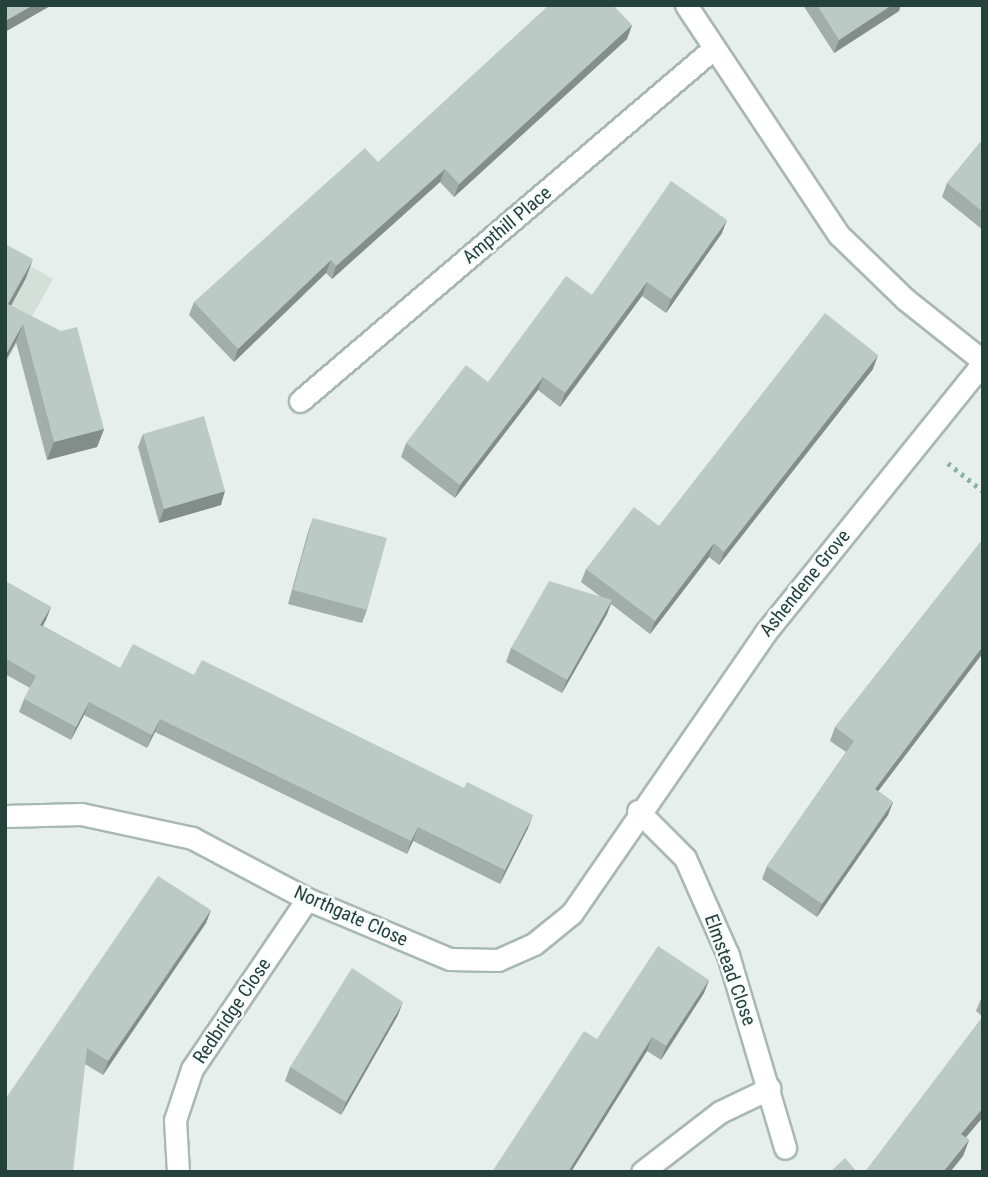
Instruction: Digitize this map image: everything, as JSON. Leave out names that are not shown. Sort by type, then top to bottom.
[{"type":"street","name":"Ashendene Grove","points":[[638,811],[765,633],[983,362],[905,299],[839,235],[686,5]]},
{"type":"street","name":"Ampthill Place","points":[[300,401],[714,48]]},
{"type":"street","name":"Northgate Close","points":[[5,816],[81,814],[192,838],[307,899],[450,959],[498,960],[534,944],[572,913],[638,811]]},
{"type":"street","name":"Elmstead Close","points":[[638,811],[685,858],[728,955],[785,1148]]},
{"type":"street","name":"Redbridge Close","points":[[178,1172],[174,1120],[192,1069],[307,899]]},
{"type":"street","points":[[642,1172],[720,1112],[769,1088]]},
{"type":"shaded area","points":[[5,251],[53,279],[5,365]]},
{"type":"building","points":[[5,5],[33,5],[5,21]]},
{"type":"building","points":[[549,5],[613,5],[632,25],[459,184],[445,169],[336,266],[331,260],[238,349],[194,302],[365,148],[378,162]]},
{"type":"building","points":[[817,5],[892,5],[839,40]]},
{"type":"building","points":[[983,139],[983,212],[947,183]]},
{"type":"building","points":[[671,181],[727,220],[671,299],[647,282],[565,393],[543,377],[460,485],[406,443],[466,365],[488,382],[566,276],[592,295]]},
{"type":"building","points":[[5,244],[33,259],[8,304],[61,331],[77,327],[104,429],[54,442],[23,324],[5,356]]},
{"type":"building","points":[[825,313],[878,355],[724,552],[714,543],[655,621],[586,569],[634,507],[659,526]]},
{"type":"building","points":[[204,416],[225,491],[164,509],[143,434]]},
{"type":"building","points":[[313,518],[387,538],[367,610],[293,590]]},
{"type":"building","points":[[983,539],[983,646],[875,789],[893,802],[822,904],[767,866],[854,741],[835,727]]},
{"type":"building","points":[[5,581],[51,607],[40,625],[120,668],[133,644],[194,675],[202,660],[464,788],[467,782],[533,815],[505,870],[418,827],[411,841],[160,719],[152,735],[89,702],[76,727],[24,699],[36,676],[5,658]]},
{"type":"building","points":[[549,581],[612,600],[567,680],[511,648]]},
{"type":"building","points":[[158,876],[211,910],[108,1061],[87,1048],[73,1172],[5,1172],[6,1098]]},
{"type":"building","points":[[658,946],[709,980],[666,1046],[652,1037],[568,1172],[492,1172],[584,1031],[597,1039]]},
{"type":"building","points":[[352,968],[403,1002],[346,1102],[290,1067]]},
{"type":"building","points":[[983,1016],[983,1108],[961,1134],[969,1140],[943,1172],[865,1172]]},
{"type":"building","points":[[845,1158],[857,1172],[830,1172]]}]
